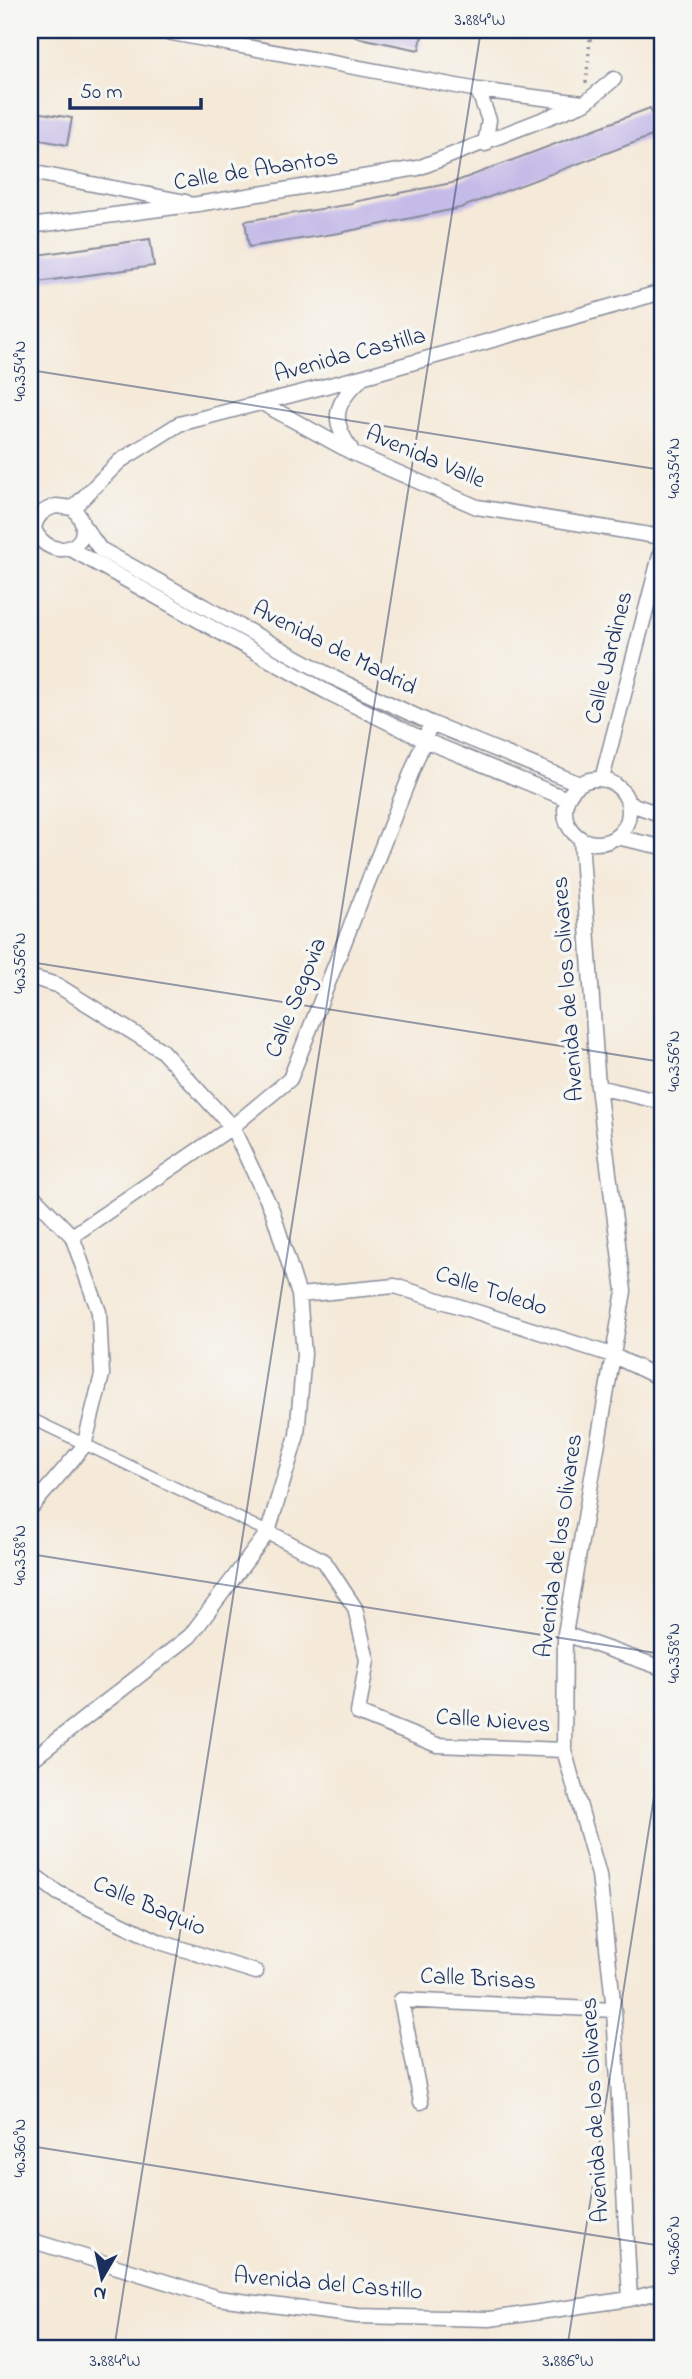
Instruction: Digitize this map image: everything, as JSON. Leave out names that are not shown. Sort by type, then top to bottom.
[{"type":"street","points":[[156,30],[478,90],[584,103]]},
{"type":"street","name":"Calle de Abantos","points":[[30,226],[198,204],[418,168],[584,103],[614,79]]},
{"type":"street","points":[[478,90],[489,120],[485,144]]},
{"type":"street","points":[[30,172],[198,204]]},
{"type":"street","name":"Avenida Castilla","points":[[74,508],[120,461],[179,424],[365,376],[662,292]]},
{"type":"street","points":[[353,453],[340,433],[337,411],[347,392],[365,376]]},
{"type":"street","name":"Avenida Valle","points":[[262,403],[353,453],[477,507],[662,537]]},
{"type":"street","points":[[48,508],[74,508],[85,528],[78,544],[58,550],[44,544],[34,529],[33,519],[48,508]]},
{"type":"street","name":"Avenida de Madrid","points":[[85,528],[100,549],[334,678],[431,723],[580,784]]},
{"type":"street","name":"Avenida de Madrid","points":[[69,548],[327,692],[424,740],[567,799]]},
{"type":"street","name":"Calle Jardines","points":[[603,779],[662,548]]},
{"type":"street","name":"Calle Segovia","points":[[72,1236],[232,1127],[290,1079],[431,723]]},
{"type":"street","points":[[603,779],[619,788],[628,803],[628,821],[616,837],[592,843],[581,839],[571,830],[565,816],[567,799],[580,784],[603,779]]},
{"type":"street","points":[[628,803],[662,815]]},
{"type":"street","points":[[616,837],[662,847]]},
{"type":"street","name":"Avenida de los Olivares","points":[[581,839],[598,1087],[624,1291],[565,1634],[564,1750],[599,1875],[614,2010],[630,2299]]},
{"type":"street","points":[[30,977],[58,985],[161,1050],[232,1127],[272,1210],[299,1295],[304,1354],[297,1435],[268,1532],[190,1636],[30,1761]]},
{"type":"street","points":[[598,1087],[662,1102]]},
{"type":"street","points":[[30,1193],[72,1236],[99,1312],[102,1375],[84,1446],[30,1509]]},
{"type":"street","name":"Calle Toledo","points":[[299,1295],[395,1286],[612,1354],[662,1379]]},
{"type":"street","points":[[30,1418],[268,1532]]},
{"type":"street","name":"Calle Nieves","points":[[268,1532],[324,1561],[355,1608],[367,1660],[358,1713],[437,1745],[564,1750]]},
{"type":"street","points":[[565,1634],[662,1668]]},
{"type":"street","name":"Calle Baquio","points":[[30,1872],[58,1892],[160,1942],[256,1972]]},
{"type":"street","name":"Calle Brisas","points":[[421,2102],[401,2000],[614,2010]]},
{"type":"street","name":"Avenida del Castillo","points":[[30,2240],[218,2298],[357,2316],[490,2319],[630,2299],[662,2291]]},
{"type":"path","points":[[584,103],[591,30]]},
{"type":"building","points":[[356,30],[423,30],[419,50],[355,37]]},
{"type":"building","points":[[650,108],[660,133],[460,208],[339,233],[249,247],[245,221],[353,204],[452,183]]},
{"type":"building","points":[[30,111],[72,118],[67,145],[30,138]]},
{"type":"building","points":[[150,239],[154,266],[30,283],[30,256]]}]
